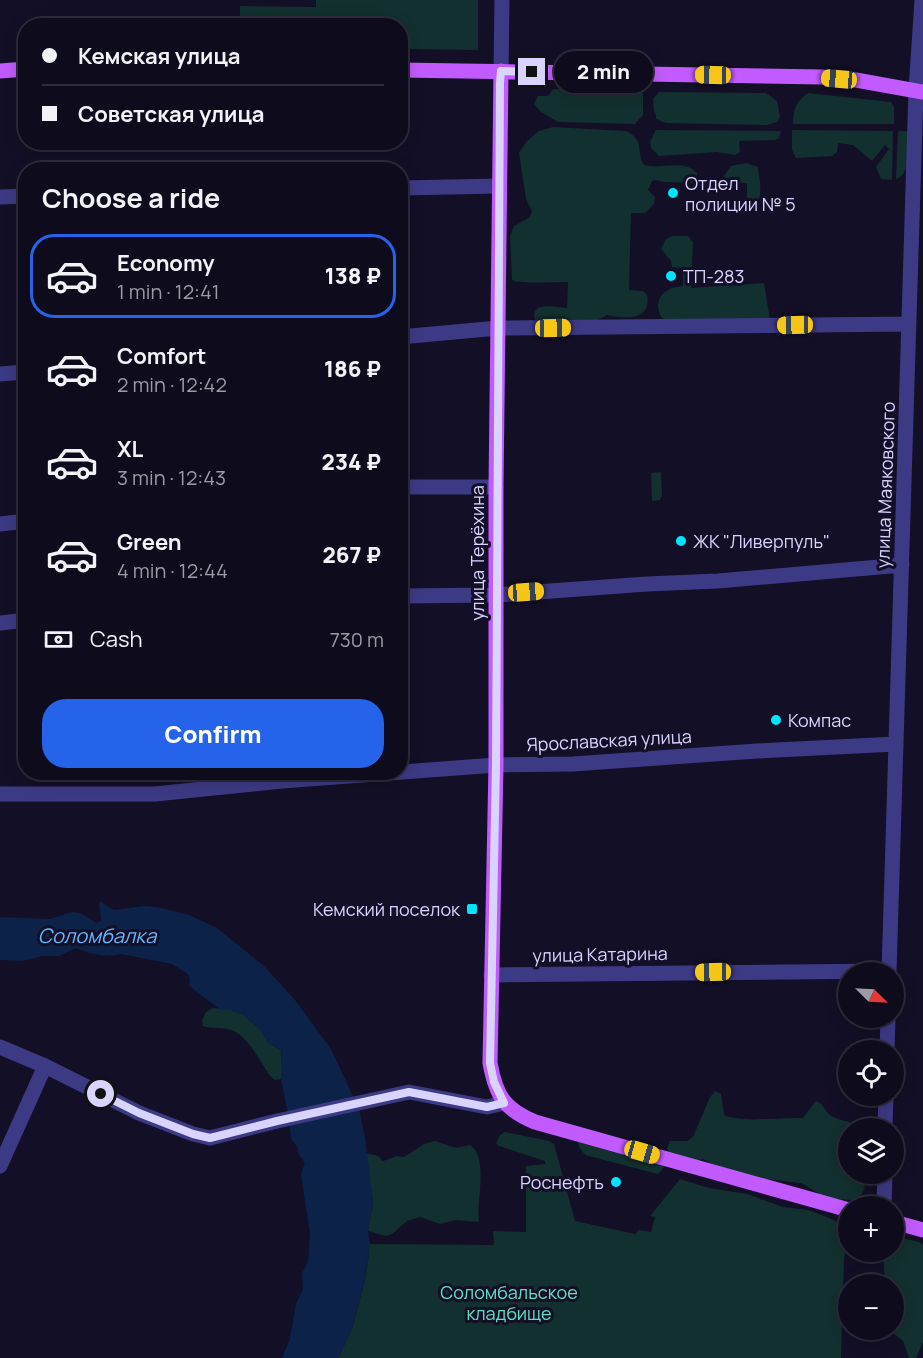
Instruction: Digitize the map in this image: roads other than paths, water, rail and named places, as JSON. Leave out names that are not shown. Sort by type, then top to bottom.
[{"type":"main road","points":[[0,71],[18,70]]},
{"type":"main road","points":[[408,70],[822,77],[856,80],[920,91]]},
{"type":"main road","name":"улица Терёхина","points":[[501,71],[496,487],[496,765],[490,1063],[494,1082],[504,1103]]},
{"type":"main road","points":[[504,1103],[513,1111],[535,1122],[838,1207]]},
{"type":"main road","points":[[904,1225],[923,1230]]},
{"type":"street","name":"улица Терёхина","points":[[501,71],[502,0]]},
{"type":"street","name":"улица Маяковского","points":[[889,962],[909,324],[922,0]]},
{"type":"street","points":[[408,188],[500,186]]},
{"type":"street","points":[[0,197],[18,196]]},
{"type":"street","points":[[408,336],[498,328],[909,324]]},
{"type":"street","points":[[0,374],[18,373]]},
{"type":"street","points":[[408,487],[496,487]]},
{"type":"street","points":[[0,524],[18,522]]},
{"type":"street","points":[[408,596],[496,595],[647,584],[718,582],[902,565]]},
{"type":"street","points":[[0,623],[18,621]]},
{"type":"street","name":"Ярославская улица","points":[[408,772],[896,744]]},
{"type":"street","name":"Ярославская улица","points":[[0,794],[155,794],[295,780]]},
{"type":"street","name":"улица Катарина","points":[[491,975],[838,972]]},
{"type":"street","points":[[0,1047],[45,1066],[139,1113],[193,1134],[210,1138],[409,1092],[487,1107],[504,1103]]},
{"type":"street","points":[[0,1166],[45,1066]]},
{"type":"water","name":"Соломбалка","points":[[99,901],[114,910],[143,906],[158,907],[189,915],[217,928],[264,966],[295,1000],[331,1049],[359,1109],[373,1202],[368,1231],[370,1244],[366,1276],[352,1329],[338,1358],[282,1358],[290,1339],[296,1304],[303,1289],[302,1273],[308,1262],[310,1233],[301,1175],[305,1163],[291,1139],[281,1079],[281,1050],[268,1043],[261,1030],[243,1015],[231,1010],[221,1010],[189,986],[188,974],[172,964],[121,954],[98,955],[76,948],[59,956],[43,956],[22,961],[0,960],[0,917],[50,919],[72,912],[80,913],[97,923],[101,921]]},
{"type":"place","name":"Отдел полиции № 5","points":[[673,193]]},
{"type":"place","name":"ТП-283","points":[[671,276]]},
{"type":"place","name":"ЖК \"Ливерпуль\"","points":[[681,541]]},
{"type":"place","name":"Компас","points":[[776,720]]},
{"type":"place","name":"Кемский поселок","points":[[472,909]]},
{"type":"place","name":"Роснефть","points":[[616,1182]]},
{"type":"park label","name":"Соломбальское кладбище","points":[[509,1302]]}]
